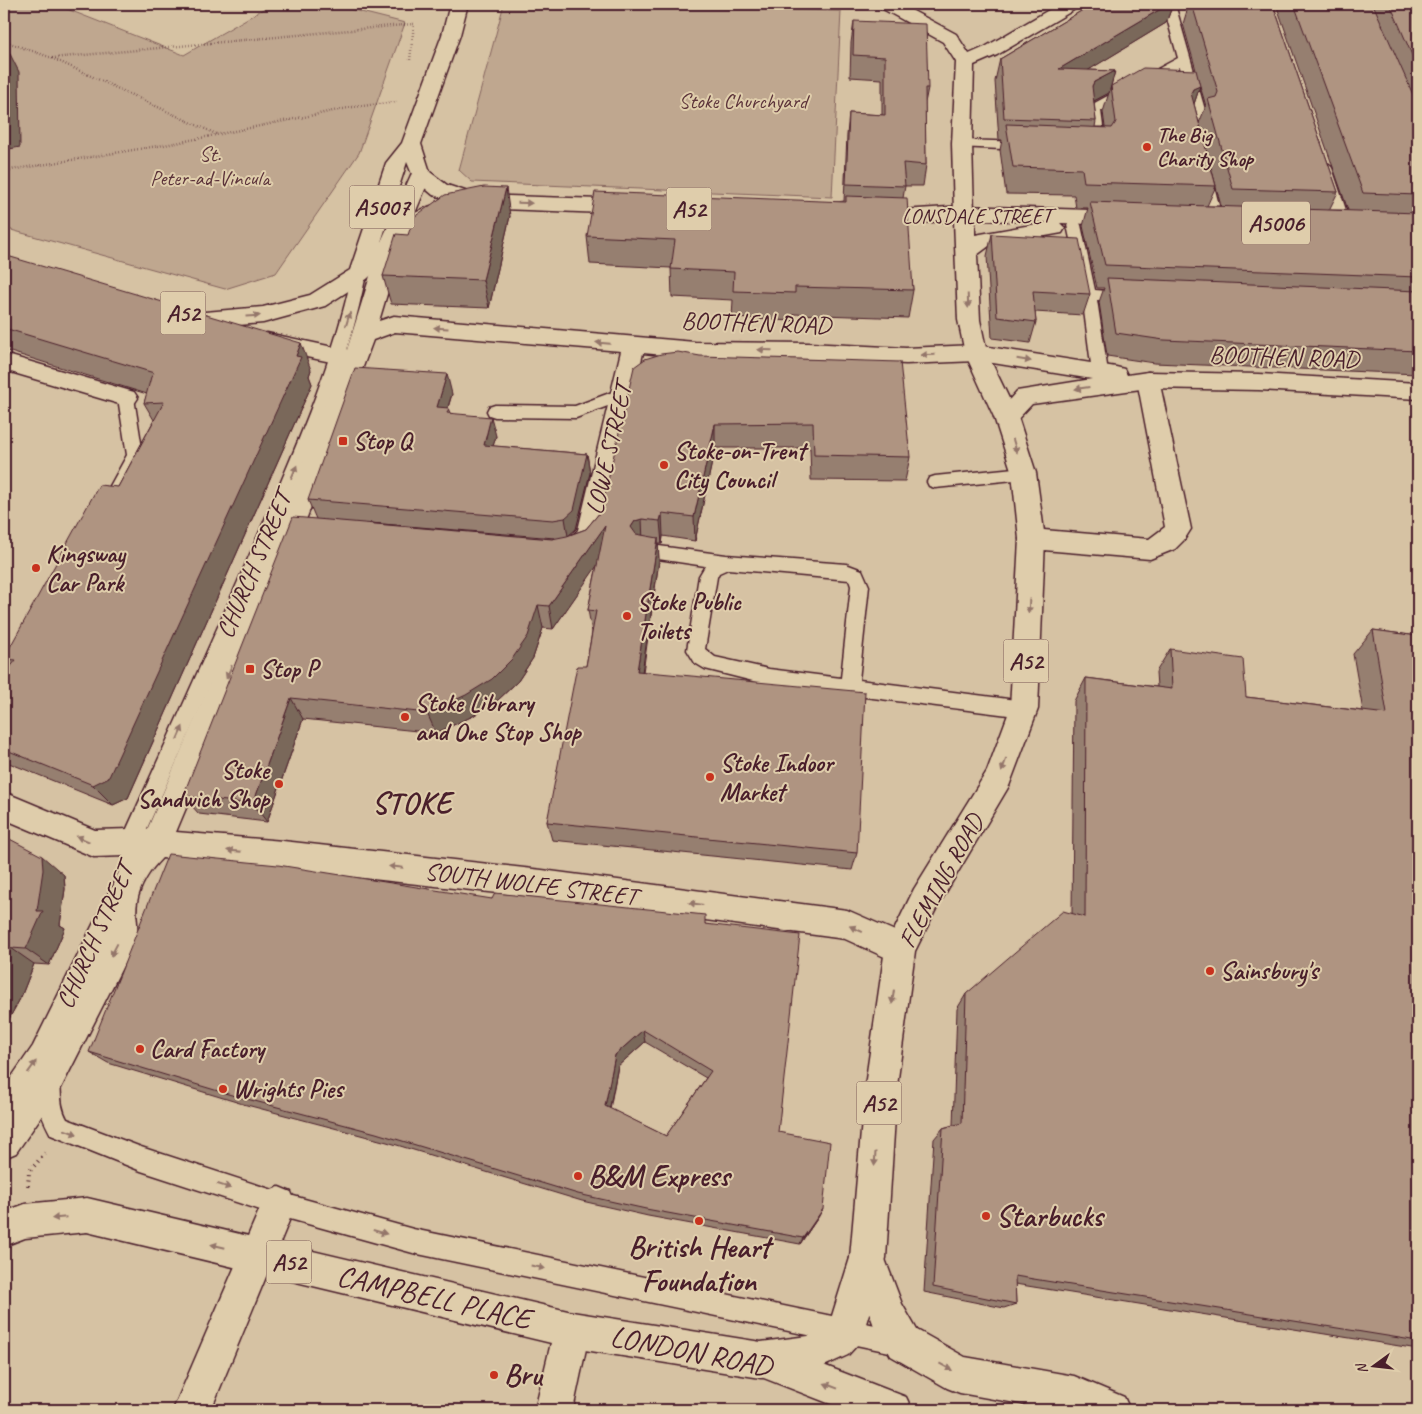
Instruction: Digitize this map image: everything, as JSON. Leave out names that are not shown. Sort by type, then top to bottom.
[{"type":"street","name":"CHURCH STREET","points":[[360,274],[396,163],[412,144],[451,35],[459,4]]},
{"type":"street","points":[[887,4],[950,38],[964,62],[962,144],[966,252]]},
{"type":"street","points":[[964,62],[991,51],[1071,4]]},
{"type":"street","points":[[412,144],[421,175]]},
{"type":"street","points":[[1316,152],[1341,225]]},
{"type":"street","name":"CHURCH STREET","points":[[4,1141],[49,1076],[123,934],[122,902],[144,843],[300,529],[345,358],[364,335],[391,244],[421,175]]},
{"type":"street","name":"A52","points":[[421,175],[440,190],[476,201],[645,207]]},
{"type":"street","name":"A52","points":[[166,308],[204,320],[263,315],[317,302],[360,274],[418,220],[476,201]]},
{"type":"street","name":"LONSDALE STREET","points":[[852,215],[902,217],[964,213],[1139,219],[1074,225]]},
{"type":"street","name":"A52","points":[[902,217],[953,231],[966,252],[969,320],[976,352]]},
{"type":"street","points":[[966,252],[983,240],[1074,225]]},
{"type":"street","points":[[204,320],[257,338],[345,358]]},
{"type":"street","name":"BOOTHEN ROAD","points":[[364,335],[394,324],[695,350],[808,351],[906,356],[976,352],[1148,380],[1259,382],[1418,391]]},
{"type":"street","name":"LOWE STREET","points":[[546,549],[576,547],[589,534],[634,346]]},
{"type":"street","name":"FLEMING ROAD","points":[[846,1330],[868,1258],[881,1086],[900,949],[925,899],[1000,776],[1024,709],[1032,539],[1024,472],[1006,417],[976,352]]},
{"type":"street","points":[[4,362],[126,398]]},
{"type":"street","points":[[1032,539],[1150,549],[1160,546],[1172,538],[1178,529],[1148,380]]},
{"type":"street","name":"BOOTHEN ROAD","points":[[1006,417],[1025,396],[1148,380]]},
{"type":"street","name":"SOUTH WOLFE STREET","points":[[4,805],[94,844],[144,843],[283,855],[542,884],[847,925],[900,949]]},
{"type":"street","points":[[192,1410],[279,1204]]},
{"type":"street","name":"CAMPBELL PLACE","points":[[4,1229],[25,1221],[87,1215],[572,1330]]},
{"type":"street","points":[[868,1258],[887,1313],[904,1343],[960,1375],[1074,1395],[1111,1410]]},
{"type":"street","points":[[554,1410],[572,1330]]},
{"type":"street","name":"LONDON ROAD","points":[[572,1330],[761,1360],[893,1410]]},
{"type":"street","name":"A52","points":[[761,1360],[811,1354],[835,1342],[846,1330]]},
{"type":"lane","points":[[1169,4],[1200,117],[1190,120],[1217,221]]},
{"type":"lane","points":[[1080,148],[1100,149],[1094,109],[1185,59]]},
{"type":"lane","points":[[962,144],[1041,147]]},
{"type":"lane","points":[[1074,225],[1089,295],[1100,372]]},
{"type":"lane","name":"CHURCH STREET","points":[[4,1107],[41,1054],[116,902],[131,862],[144,843],[233,614],[319,413],[345,358],[354,299],[360,274]]},
{"type":"lane","points":[[1089,295],[1139,297]]},
{"type":"lane","points":[[495,412],[576,412],[622,394]]},
{"type":"lane","points":[[98,523],[135,455],[126,398]]},
{"type":"lane","points":[[935,482],[1024,472]]},
{"type":"lane","points":[[644,551],[726,562],[846,571],[856,575],[860,586],[850,687]]},
{"type":"lane","points":[[726,562],[713,568],[708,576],[696,650],[701,658],[710,664],[769,676],[1024,709]]},
{"type":"lane","points":[[49,1076],[49,1108],[59,1127],[141,1159],[279,1204],[412,1241],[904,1343]]},
{"type":"path","points":[[52,58],[414,24],[408,83],[430,92]]},
{"type":"path","points":[[4,41],[52,58],[218,134]]},
{"type":"path","points":[[4,171],[118,154],[430,92]]},
{"type":"green space","name":"St. Peter-ad-Vincula","points":[[4,4],[54,4],[184,55],[272,4],[329,4],[405,23],[359,153],[276,273],[225,289],[4,228]]},
{"type":"green space","name":"Stoke Churchyard","points":[[504,4],[841,11],[832,197],[472,182],[459,170]]},
{"type":"building","points":[[1093,4],[1169,4],[1059,69],[1115,71],[1094,82],[1092,86],[1096,121],[1004,118],[1000,59]]},
{"type":"building","points":[[1192,4],[1199,4],[1209,9],[1207,4],[1273,4],[1338,192],[1233,189],[1208,99],[1216,97],[1218,92]]},
{"type":"building","points":[[1294,4],[1373,4],[1418,106],[1418,195],[1363,193]]},
{"type":"building","points":[[1390,4],[1418,4],[1418,69]]},
{"type":"building","points":[[854,21],[926,24],[928,88],[925,88],[926,165],[903,163],[905,186],[846,184],[849,113],[885,115],[885,57],[853,55]]},
{"type":"building","points":[[8,50],[8,126],[4,126],[4,51]]},
{"type":"building","points":[[1143,68],[1196,70],[1200,86],[1193,89],[1191,93],[1216,186],[1084,182],[1082,169],[1013,167],[1006,124],[1112,128],[1116,122],[1111,86]]},
{"type":"building","points":[[484,187],[506,188],[483,280],[383,276],[396,234],[408,235],[414,217],[445,195]]},
{"type":"building","points":[[595,192],[846,202],[846,196],[907,198],[913,290],[795,287],[795,293],[733,291],[734,272],[671,269],[675,240],[587,236]]},
{"type":"building","points":[[1090,202],[1418,213],[1418,277],[1105,265]]},
{"type":"building","points":[[992,234],[1079,239],[1090,294],[1033,291],[1036,322],[997,317]]},
{"type":"building","points":[[4,255],[301,343],[296,356],[301,357],[109,777],[93,785],[4,749],[4,675],[16,660],[4,658],[99,485],[118,487],[164,402],[144,403],[151,377],[154,373],[4,328]]},
{"type":"building","points":[[1107,278],[1418,291],[1418,351],[1164,340],[1116,333]]},
{"type":"building","points":[[678,352],[700,356],[900,362],[910,457],[814,455],[813,423],[715,424],[694,517],[662,513],[660,521],[642,519],[635,521],[631,527],[636,534],[658,538],[637,671],[865,692],[857,853],[547,822],[577,666],[586,666],[596,611],[588,610],[605,526],[549,606],[538,605],[528,636],[512,659],[492,679],[466,695],[427,713],[291,698],[253,804],[183,796],[293,517],[552,539],[586,529],[601,511],[634,367],[645,359],[661,354]]},
{"type":"building","points":[[355,368],[447,374],[437,407],[449,408],[447,413],[491,417],[484,445],[587,454],[574,510],[565,518],[553,520],[308,500]]},
{"type":"building","name":"Sainsbury's","points":[[1373,630],[1418,636],[1418,1341],[1015,1276],[1016,1304],[933,1287],[943,1128],[962,1123],[966,994],[1063,911],[1085,917],[1086,678],[1172,689],[1170,649],[1243,659],[1246,697],[1387,714]]},
{"type":"building","points":[[4,836],[42,856],[43,870],[37,911],[43,911],[26,949],[11,948],[4,964]]},
{"type":"building","points":[[168,854],[278,865],[492,899],[495,893],[705,915],[705,924],[800,935],[778,1132],[830,1142],[823,1209],[803,1238],[646,1209],[578,1194],[376,1133],[228,1094],[89,1052]],"holes":[[[643,1030],[711,1071],[666,1136],[605,1106],[615,1055]]]},
{"type":"place","name":"The Big Charity Shop","points":[[1147,147]]},
{"type":"place","name":"Stop Q","points":[[343,441]]},
{"type":"place","name":"Stoke-on-Trent City Council","points":[[664,465]]},
{"type":"place","name":"Kingsway Car Park","points":[[36,568]]},
{"type":"place","name":"Stoke Public Toilets","points":[[627,616]]},
{"type":"place","name":"Stop P","points":[[250,669]]},
{"type":"place","name":"Stoke Library and One Stop Shop","points":[[405,717]]},
{"type":"place","name":"Stoke Indoor Market","points":[[710,777]]},
{"type":"place","name":"Stoke Sandwich Shop","points":[[279,784]]},
{"type":"place","name":"Sainsbury's","points":[[1210,971]]},
{"type":"place","name":"Card Factory","points":[[140,1049]]},
{"type":"place","name":"Wrights Pies","points":[[223,1089]]},
{"type":"place","name":"B&M Express","points":[[578,1176]]},
{"type":"place","name":"Starbucks","points":[[986,1216]]},
{"type":"place","name":"British Heart Foundation","points":[[699,1221]]},
{"type":"place","name":"Bru","points":[[494,1375]]},
{"type":"district","name":"STOKE","points":[[412,803]]}]
